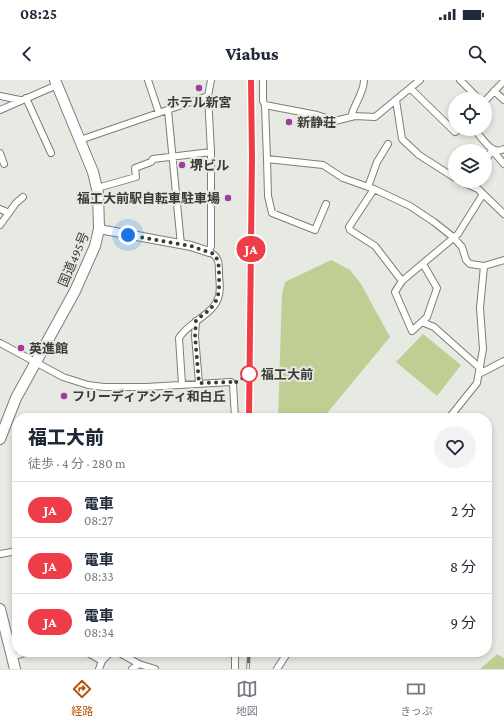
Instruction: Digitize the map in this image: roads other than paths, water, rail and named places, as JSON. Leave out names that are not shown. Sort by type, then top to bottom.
[{"type":"highway","name":"国道495号","points":[[0,439],[16,398],[75,291],[95,246],[99,229],[97,188],[93,172],[56,83]]},
{"type":"highway","points":[[0,609],[15,669]]},
{"type":"main road","points":[[99,229],[209,252]]},
{"type":"street","points":[[148,80],[159,113]]},
{"type":"street","points":[[182,384],[179,338],[183,330],[212,309],[220,294],[219,263],[214,254],[209,252],[211,246],[211,152],[208,96],[211,80]]},
{"type":"street","points":[[263,80],[268,196],[272,213],[315,230],[326,204]]},
{"type":"street","points":[[351,117],[357,99],[362,91],[364,80]]},
{"type":"street","points":[[265,105],[317,115],[336,121],[351,117],[376,117],[420,80]]},
{"type":"street","points":[[460,80],[472,92]]},
{"type":"street","points":[[504,81],[494,91],[504,100]]},
{"type":"street","points":[[0,110],[56,83]]},
{"type":"street","points":[[411,89],[448,125]]},
{"type":"street","points":[[0,96],[23,99]]},
{"type":"street","points":[[80,140],[208,96]]},
{"type":"street","points":[[23,99],[51,152]]},
{"type":"street","points":[[396,100],[402,139],[419,155],[448,174]]},
{"type":"street","points":[[168,110],[181,245]]},
{"type":"street","points":[[480,136],[487,144]]},
{"type":"street","points":[[388,144],[377,162],[371,188],[349,227],[350,230],[375,246],[402,281]]},
{"type":"street","points":[[492,150],[501,151],[504,149]]},
{"type":"street","points":[[492,150],[504,164]]},
{"type":"street","points":[[97,188],[136,177],[135,168],[151,162],[153,159],[211,152]]},
{"type":"street","points":[[0,153],[4,164]]},
{"type":"street","points":[[267,159],[323,165],[343,178],[371,188],[410,206],[434,222],[453,237],[462,247],[468,262],[484,266],[504,260]]},
{"type":"street","points":[[476,188],[504,214]]},
{"type":"street","points":[[423,264],[437,288],[427,317],[412,331],[395,292],[402,281],[458,234],[483,194]]},
{"type":"street","points":[[0,226],[23,197]]},
{"type":"street","points":[[0,209],[9,213]]},
{"type":"street","points":[[453,413],[477,383],[479,374],[483,349],[480,308],[484,266]]},
{"type":"street","points":[[196,320],[195,336],[199,383]]},
{"type":"street","points":[[422,322],[434,327],[480,368]]},
{"type":"street","points":[[0,343],[34,363],[63,377],[88,385],[104,387],[146,387],[231,382],[233,384],[235,413]]},
{"type":"street","points":[[479,374],[504,361]]},
{"type":"street","points":[[0,554],[12,552]]},
{"type":"street","points":[[95,657],[102,661]]},
{"type":"street","points":[[99,669],[102,661],[106,657]]},
{"type":"street","points":[[127,657],[139,664],[155,669]]},
{"type":"street","points":[[235,657],[235,669]]},
{"type":"street","points":[[276,669],[284,657]]},
{"type":"street","points":[[132,669],[139,664]]},
{"type":"railway","points":[[249,413],[252,157],[251,80]]},
{"type":"railway","points":[[248,669],[249,657]]},
{"type":"train","name":"JA","points":[[249,413],[252,157],[251,80]]},
{"type":"place","name":"ホテル新宮","points":[[199,88]]},
{"type":"place","name":"新静荘","points":[[289,122]]},
{"type":"place","name":"堺ビル","points":[[182,165]]},
{"type":"place","name":"福工大前駅自転車駐車場","points":[[228,198]]},
{"type":"place","name":"英進館","points":[[21,348]]},
{"type":"place","name":"福工大前","points":[[249,374]]},
{"type":"place","name":"フリーディアシティ和白丘","points":[[64,396]]}]
